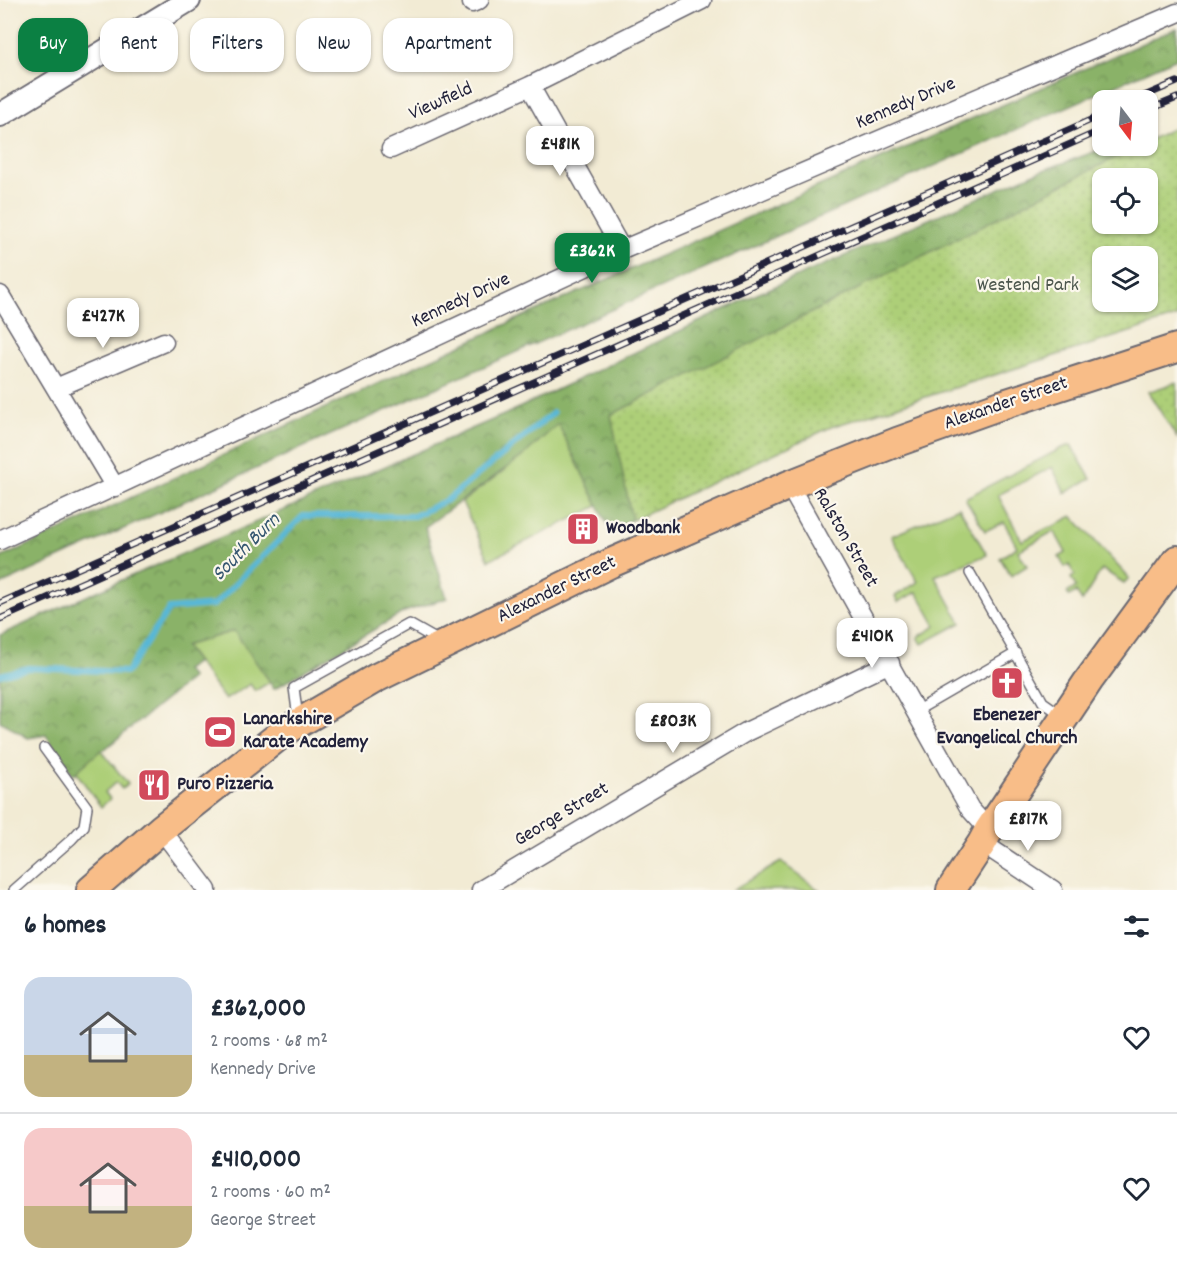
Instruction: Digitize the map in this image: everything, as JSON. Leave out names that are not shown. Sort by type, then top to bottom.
[{"type":"main road","name":"Alexander Street","points":[[91,890],[161,830],[285,731],[376,678],[611,563],[789,485],[906,438],[1177,348]]},
{"type":"main road","points":[[951,890],[1092,676],[1177,560]]},
{"type":"street","points":[[0,115],[189,0]]},
{"type":"street","name":"Viewfield","points":[[391,149],[530,86],[702,0]]},
{"type":"street","name":"Kennedy Drive","points":[[0,540],[622,250],[1177,13]]},
{"type":"street","points":[[530,86],[622,250]]},
{"type":"street","points":[[0,295],[115,487]]},
{"type":"street","points":[[56,388],[164,342]]},
{"type":"street","name":"Ralston Street","points":[[789,485],[985,836],[1053,890]]},
{"type":"street","name":"George Street","points":[[481,890],[746,732],[890,663]]},
{"type":"street","points":[[161,830],[207,890]]},
{"type":"lane","points":[[970,573],[1043,702],[1065,717]]},
{"type":"lane","points":[[916,711],[1016,653]]},
{"type":"lane","points":[[14,890],[72,840],[84,826],[87,807],[44,748]]},
{"type":"green space","points":[[1177,28],[1177,58],[1105,90],[1092,90],[1092,96],[326,437],[0,585],[0,558],[522,317]]},
{"type":"green space","name":"Westend Park","points":[[1177,126],[1177,317],[831,427],[632,520],[611,415],[1092,169],[1092,234],[1158,234],[1158,168],[1095,168],[1118,156],[1158,156],[1158,136]]},
{"type":"green space","points":[[1092,153],[1092,156],[1131,156],[1115,168],[1092,168],[1092,185],[648,512],[610,530],[558,425],[523,456],[425,527],[447,598],[404,612],[274,689],[234,632],[185,646],[197,662],[185,670],[192,678],[73,775],[46,735],[28,738],[0,721],[0,635],[506,414],[757,294],[1035,173]]},
{"type":"green space","points":[[1177,382],[1177,438],[1148,392]]},
{"type":"green space","points":[[558,424],[598,506],[489,560],[462,502],[523,456]]},
{"type":"green space","points":[[1071,445],[1091,479],[1065,493],[1052,467],[998,495],[1022,541],[1072,516],[1129,578],[1124,583],[1102,569],[1082,601],[1076,592],[1069,596],[1067,593],[1076,587],[1071,578],[1075,575],[1069,565],[1065,567],[1059,557],[1066,553],[1054,531],[1018,551],[1027,566],[1011,576],[1000,558],[1017,547],[1004,522],[985,531],[965,498]]},
{"type":"green space","points":[[959,507],[987,555],[935,576],[961,623],[922,644],[918,637],[936,626],[917,592],[898,602],[895,596],[918,582],[891,536]]},
{"type":"green space","points":[[234,631],[270,682],[255,691],[250,684],[225,700],[185,646]]},
{"type":"green space","points":[[101,750],[128,784],[122,789],[116,782],[105,792],[110,799],[101,807],[76,772]]},
{"type":"green space","points":[[781,862],[819,890],[732,890]]},
{"type":"waterway","name":"South Burn","points":[[0,675],[29,668],[127,672],[169,609],[214,605],[303,516],[414,516],[447,500],[553,413]]},
{"type":"railway","points":[[1158,90],[1177,82]]},
{"type":"railway","points":[[1158,106],[1177,98]]},
{"type":"railway","points":[[0,603],[1092,119]]},
{"type":"railway","points":[[0,619],[1092,134]]},
{"type":"place","name":"Woodbank","points":[[583,529]]},
{"type":"place","name":"Ebenezer Evangelical Church","points":[[1007,683]]},
{"type":"place","name":"Lanarkshire Karate Academy","points":[[220,732]]},
{"type":"place","name":"Puro Pizzeria","points":[[154,785]]}]
